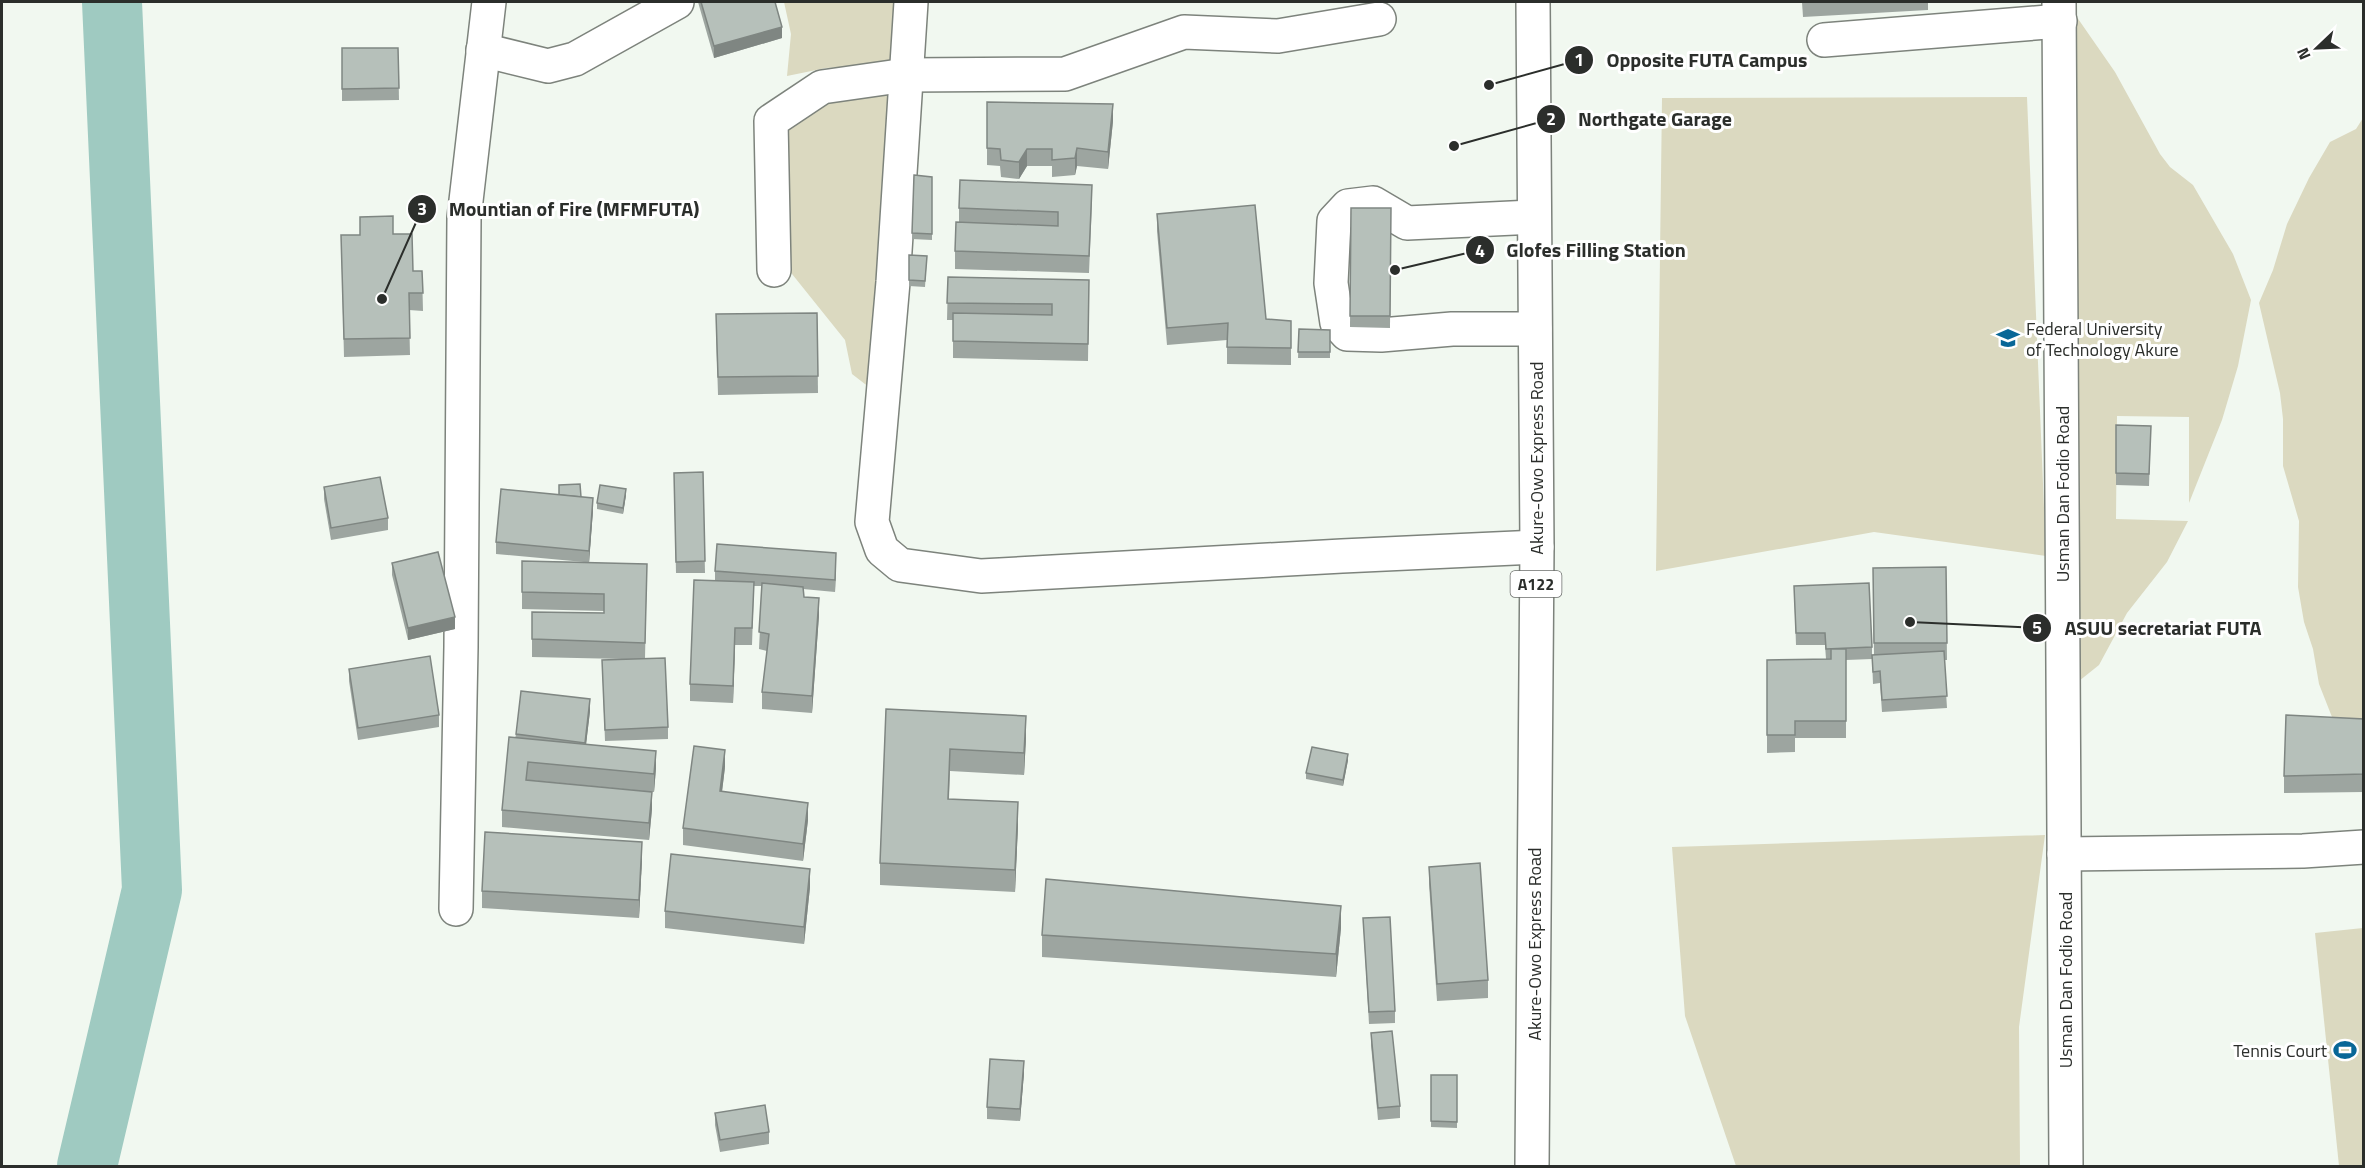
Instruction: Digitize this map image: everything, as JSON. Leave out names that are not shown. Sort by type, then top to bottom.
[{"type":"main road","points":[[456,909],[461,635],[464,218],[489,2]]},
{"type":"main road","points":[[483,50],[548,66],[575,59],[677,2]]},
{"type":"main road","points":[[911,2],[892,282],[872,522],[882,550],[900,565],[981,576],[1342,555],[1537,547]]},
{"type":"main road","name":"Akure-Owo Express Road","points":[[1532,1167],[1537,547],[1533,2]]},
{"type":"main road","points":[[1824,40],[1977,15],[2060,11]]},
{"type":"main road","name":"Usman Dan Fodio Road","points":[[2060,11],[2066,1167]]},
{"type":"main road","points":[[774,270],[771,121],[822,87],[906,75],[1065,74],[1184,32],[1278,36],[1379,19]]},
{"type":"main road","points":[[1534,217],[1407,223],[1373,203],[1348,206],[1334,221],[1331,283],[1337,323],[1347,334],[1381,335],[1452,329],[1535,329]]},
{"type":"main road","points":[[2064,854],[2303,851],[2364,847]]},
{"type":"shaded area","points":[[784,2],[904,2],[901,63],[826,68],[787,76],[791,34]]},
{"type":"shaded area","points":[[2074,13],[2115,72],[2160,154],[2170,167],[2193,185],[2233,254],[2251,300],[2238,366],[2222,420],[2189,503],[2189,417],[2117,416],[2116,519],[2188,521],[2167,562],[2127,613],[2099,665],[2079,681]]},
{"type":"shaded area","points":[[896,81],[874,391],[852,374],[845,340],[784,264],[778,121],[824,94]]},
{"type":"shaded area","points":[[2027,97],[2046,556],[1874,532],[1656,571],[1662,98]]},
{"type":"shaded area","points":[[2363,118],[2363,771],[2343,745],[2319,684],[2313,649],[2304,622],[2298,587],[2299,521],[2283,466],[2283,419],[2280,393],[2259,303],[2273,270],[2287,224],[2309,178],[2330,142],[2356,129]]},
{"type":"shaded area","points":[[2045,835],[2019,1027],[2020,1166],[1736,1166],[1685,1016],[1672,847]]},
{"type":"shaded area","name":"Tennis Court","points":[[2363,928],[2363,1166],[2339,1166],[2315,933]]},
{"type":"building","points":[[701,2],[775,2],[782,27],[714,46]]},
{"type":"building","points":[[342,48],[398,48],[399,88],[342,89]]},
{"type":"building","points":[[987,102],[1113,104],[1108,152],[1077,148],[1075,158],[1052,160],[1052,149],[1027,149],[1019,162],[1001,160],[1000,149],[987,148]]},
{"type":"building","points":[[914,175],[932,177],[932,234],[912,233]]},
{"type":"building","points":[[960,180],[1092,185],[1089,256],[955,251],[956,222],[1058,226],[1058,212],[959,208]]},
{"type":"building","points":[[1255,205],[1266,319],[1291,321],[1291,348],[1227,347],[1228,323],[1167,328],[1157,214]]},
{"type":"building","points":[[1351,208],[1391,208],[1390,316],[1350,316]]},
{"type":"building","points":[[393,216],[393,234],[412,234],[413,271],[422,271],[423,293],[409,293],[410,338],[344,339],[341,235],[360,235],[360,217]]},
{"type":"building","points":[[909,255],[927,256],[925,281],[909,280]]},
{"type":"building","points":[[948,277],[1089,280],[1088,344],[953,341],[953,313],[1052,315],[1052,304],[947,303]]},
{"type":"building","points":[[817,313],[818,376],[718,377],[716,314]]},
{"type":"building","points":[[1299,329],[1330,330],[1330,352],[1298,352]]},
{"type":"building","points":[[2116,425],[2151,426],[2149,474],[2116,473]]},
{"type":"building","points":[[703,472],[705,561],[676,562],[674,473]]},
{"type":"building","points":[[380,477],[388,518],[331,528],[324,487]]},
{"type":"building","points":[[580,484],[581,497],[559,495],[559,485]]},
{"type":"building","points":[[600,485],[626,489],[623,508],[597,503]]},
{"type":"building","points":[[501,489],[593,498],[589,551],[496,542]]},
{"type":"building","points":[[717,544],[836,553],[835,580],[715,571]]},
{"type":"building","points":[[438,552],[455,617],[408,628],[392,563]]},
{"type":"building","points":[[522,561],[647,564],[645,643],[532,639],[532,612],[604,613],[604,594],[522,592]]},
{"type":"building","points":[[1946,567],[1947,643],[1874,643],[1873,568]]},
{"type":"building","points":[[694,580],[754,582],[752,628],[735,628],[733,686],[690,684]]},
{"type":"building","points":[[762,583],[803,587],[804,597],[819,598],[812,696],[762,692],[769,634],[759,632]]},
{"type":"building","points":[[1869,583],[1872,647],[1826,649],[1825,633],[1796,633],[1794,586]]},
{"type":"building","points":[[1831,649],[1846,649],[1846,721],[1795,721],[1795,735],[1767,735],[1767,660],[1831,659]]},
{"type":"building","points":[[1944,651],[1947,696],[1882,700],[1880,671],[1873,672],[1872,655]]},
{"type":"building","points":[[430,656],[439,715],[358,728],[349,669]]},
{"type":"building","points":[[665,658],[668,727],[605,730],[602,660]]},
{"type":"building","points":[[521,691],[590,699],[585,743],[516,734]]},
{"type":"building","points":[[886,709],[1026,716],[1024,753],[950,749],[948,799],[1018,802],[1015,870],[880,863]]},
{"type":"building","points":[[2286,715],[2364,719],[2364,774],[2284,776]]},
{"type":"building","points":[[509,737],[656,751],[654,774],[528,762],[526,780],[652,792],[649,823],[502,810]]},
{"type":"building","points":[[694,746],[725,750],[720,791],[808,803],[803,844],[683,828]]},
{"type":"building","points":[[1312,747],[1348,754],[1343,780],[1306,773]]},
{"type":"building","points":[[485,832],[642,842],[639,900],[482,891]]},
{"type":"building","points":[[671,854],[810,869],[804,927],[665,911]]},
{"type":"building","points":[[1480,863],[1488,980],[1437,984],[1429,867]]},
{"type":"building","points":[[1046,879],[1341,906],[1336,954],[1042,935]]},
{"type":"building","points":[[1390,917],[1395,1011],[1369,1012],[1363,918]]},
{"type":"building","points":[[1392,1031],[1400,1106],[1378,1108],[1371,1033]]},
{"type":"building","points":[[990,1059],[1024,1061],[1020,1109],[987,1107]]},
{"type":"building","points":[[1431,1075],[1457,1075],[1457,1122],[1431,1121]]},
{"type":"building","points":[[765,1105],[769,1132],[720,1140],[715,1113]]},
{"type":"waterway","points":[[87,1166],[152,890],[112,2]]},
{"type":"place","name":"Opposite FUTA Campus","points":[[1489,85]]},
{"type":"place","name":"Northgate Garage","points":[[1454,146]]},
{"type":"place","name":"Glofes Filling Station","points":[[1395,270]]},
{"type":"place","name":"Mountian of Fire (MFMFUTA)","points":[[382,299]]},
{"type":"place","name":"Federal University of Technology Akure","points":[[2008,338]]},
{"type":"place","name":"ASUU secretariat FUTA","points":[[1910,622]]},
{"type":"place","name":"Tennis Court","points":[[2345,1050]]}]
